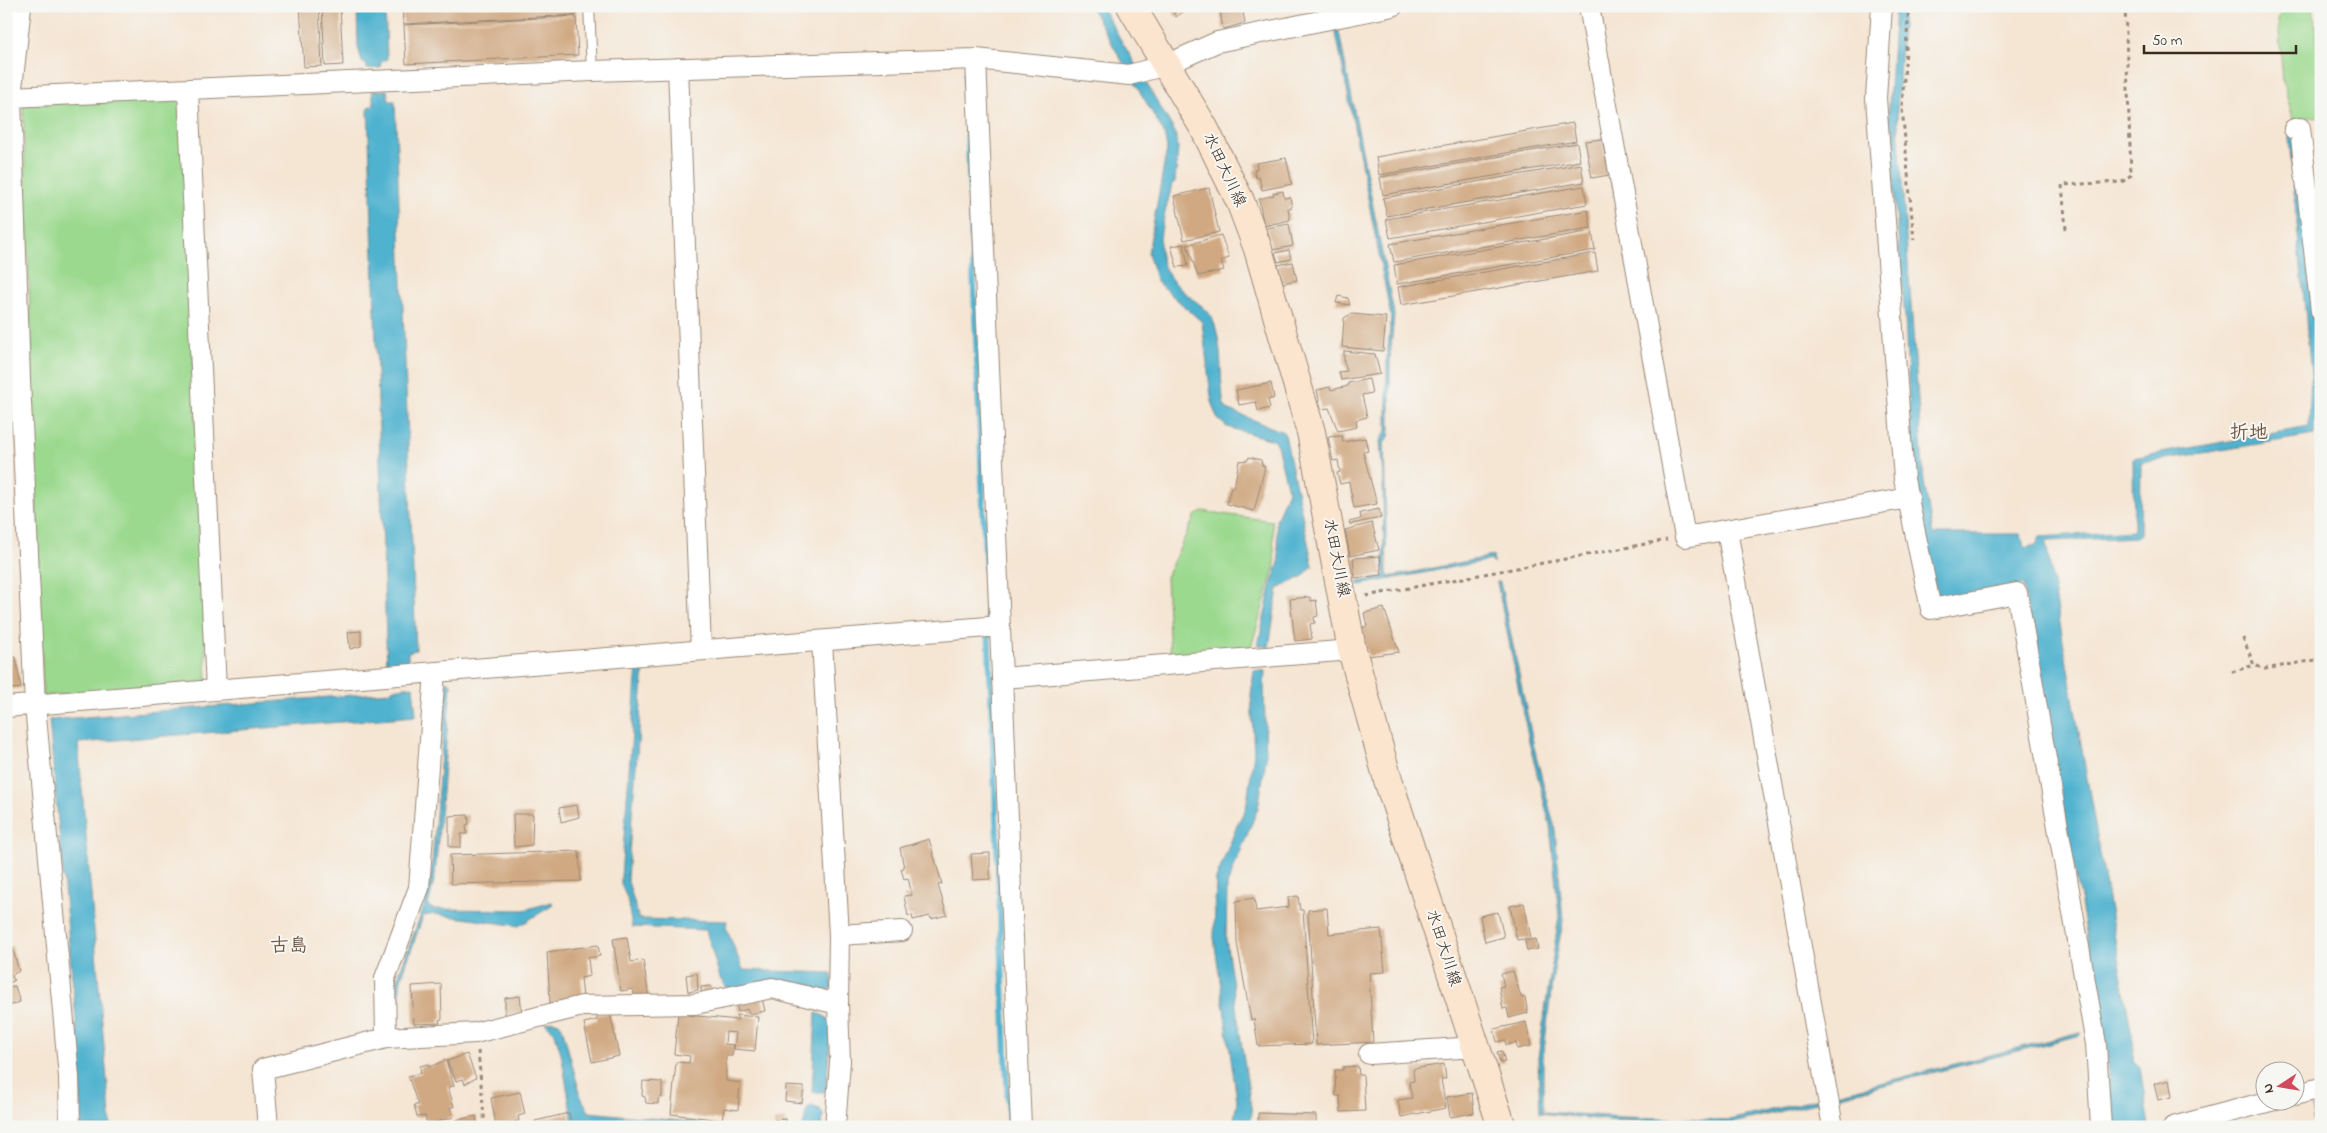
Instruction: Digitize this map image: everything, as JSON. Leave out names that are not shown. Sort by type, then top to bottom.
[{"type":"main road","name":"水田大川線","points":[[1131,6],[1204,128],[1240,201],[1258,249],[1311,432],[1352,650],[1388,780],[1502,1127]]},
{"type":"street","points":[[22,6],[11,97],[13,381],[35,705],[69,1077],[70,1127]]},
{"type":"street","points":[[11,97],[592,71],[976,59],[1135,74],[1166,65],[1217,42],[1393,6]]},
{"type":"street","points":[[1589,6],[1685,537],[1909,498]]},
{"type":"street","points":[[1882,6],[1876,98],[1904,479],[1931,609],[2017,593],[2096,1044],[2100,1127]]},
{"type":"street","points":[[976,59],[1021,1127]]},
{"type":"street","points":[[678,68],[701,650]]},
{"type":"street","points":[[188,90],[216,690]]},
{"type":"street","points":[[2294,129],[2300,128],[2321,312]]},
{"type":"street","points":[[1727,530],[1834,1127]]},
{"type":"street","points":[[6,707],[1000,626]]},
{"type":"street","points":[[822,641],[839,935],[838,1004],[840,1062],[835,1127]]},
{"type":"street","points":[[1002,678],[1352,650]]},
{"type":"street","points":[[386,1038],[386,978],[419,888],[435,672]]},
{"type":"street","points":[[839,935],[902,931]]},
{"type":"street","points":[[268,1127],[263,1070],[386,1038],[475,1033],[582,1006],[694,1004],[772,988],[838,1004]]},
{"type":"street","points":[[1369,1054],[1476,1046]]},
{"type":"street","points":[[2304,1092],[2321,1088]]},
{"type":"street","points":[[2173,1127],[2254,1105]]},
{"type":"lane","points":[[589,6],[592,71]]},
{"type":"path","points":[[1909,6],[1902,107],[1914,240]]},
{"type":"path","points":[[2066,229],[2062,185],[2122,182],[2131,175],[2125,6]]},
{"type":"path","points":[[1344,600],[1685,537]]},
{"type":"path","points":[[2243,638],[2254,664]]},
{"type":"path","points":[[2232,672],[2254,664],[2265,668],[2321,659]]},
{"type":"path","points":[[475,1033],[482,1078],[485,1127]]},
{"type":"green space","points":[[2280,6],[2313,6],[2318,52],[2321,52],[2321,116],[2293,120],[2283,80],[2278,20]]},
{"type":"green space","points":[[182,98],[207,682],[43,696],[23,105]]},
{"type":"green space","points":[[1202,511],[1272,521],[1275,565],[1250,651],[1170,656],[1166,577],[1195,516]]},
{"type":"water","points":[[357,6],[385,6],[387,59],[381,62],[380,68],[367,69],[366,64],[362,62],[358,47]]},
{"type":"water","points":[[1090,6],[1101,6],[1175,132],[1178,148],[1175,182],[1172,184],[1162,228],[1161,255],[1164,267],[1172,280],[1207,311],[1212,318],[1220,350],[1224,405],[1227,409],[1283,432],[1285,435],[1313,566],[1302,577],[1278,589],[1269,647],[1258,645],[1272,582],[1279,563],[1276,521],[1288,490],[1276,441],[1227,427],[1217,418],[1212,404],[1202,322],[1157,282],[1148,253],[1167,149],[1164,133]]},
{"type":"water","points":[[1895,6],[1903,6],[1897,113],[1924,482],[1933,534],[2020,534],[2025,548],[2036,545],[2040,537],[2134,531],[2133,458],[2309,427],[2311,374],[2289,138],[2296,137],[2318,368],[2314,435],[2141,463],[2140,534],[2136,537],[2049,541],[2046,543],[2134,1048],[2133,1061],[2140,1068],[2149,1127],[2108,1127],[2108,1052],[2023,585],[1941,601],[1933,593],[1913,478],[1905,317],[1888,121]]},
{"type":"water","points":[[1338,27],[1394,314],[1390,359],[1390,430],[1389,437],[1384,442],[1387,573],[1389,577],[1493,556],[1494,563],[1491,560],[1359,585],[1356,582],[1382,578],[1384,575],[1383,477],[1380,441],[1387,430],[1387,358],[1391,317],[1335,28]]},
{"type":"water","points":[[387,90],[389,101],[395,101],[416,650],[408,652],[408,666],[387,668],[368,107],[374,105],[372,91]]},
{"type":"water","points":[[1497,582],[1500,582],[1534,747],[1555,830],[1563,921],[1553,975],[1543,1058],[1543,1112],[1620,1117],[1729,1120],[1818,1099],[1819,1102],[1729,1124],[1607,1120],[1540,1113],[1538,1058],[1559,916],[1550,825],[1530,746]]},
{"type":"water","points":[[637,667],[644,667],[627,878],[639,919],[727,921],[726,927],[743,970],[832,973],[832,988],[815,993],[725,987],[720,978],[706,930],[632,927],[627,898],[621,884],[621,877]]},
{"type":"water","points":[[1254,670],[1265,671],[1266,759],[1258,808],[1227,885],[1226,939],[1252,1114],[1247,1127],[1233,1127],[1237,1100],[1214,938],[1216,879],[1238,823],[1246,808],[1254,753],[1251,695]]},
{"type":"water","points":[[447,681],[451,684],[435,875],[428,906],[433,909],[524,910],[552,902],[553,905],[519,926],[434,914],[423,916],[401,979],[397,1017],[393,1016],[398,977],[426,901],[431,875]]},
{"type":"water","points":[[413,686],[416,716],[78,743],[111,1127],[82,1127],[79,1054],[49,720],[390,692],[392,689]]},
{"type":"water","points":[[816,1013],[827,1018],[831,1029],[826,1090],[824,1092],[812,1092]]},
{"type":"water","points":[[553,1021],[559,1023],[562,1027],[581,1097],[589,1112],[699,1123],[706,1127],[577,1127],[573,1123],[561,1053],[554,1031],[545,1023]]},
{"type":"water","points":[[2081,1032],[2081,1035],[1837,1097],[1837,1094]]},
{"type":"water","points":[[811,1106],[820,1109],[823,1114],[822,1127],[803,1127],[807,1109]]},
{"type":"building","points":[[300,6],[319,6],[322,66],[304,67]]},
{"type":"building","points":[[322,6],[340,6],[343,65],[325,66]]},
{"type":"building","points":[[402,6],[576,6],[576,15],[403,24]]},
{"type":"building","points":[[1170,6],[1192,6],[1176,17]]},
{"type":"building","points":[[1219,6],[1242,6],[1245,23],[1223,29]]},
{"type":"building","points":[[576,16],[578,55],[406,64],[404,25]]},
{"type":"building","points":[[1573,123],[1576,141],[1379,175],[1376,157]]},
{"type":"building","points":[[1602,139],[1609,175],[1592,178],[1585,141]]},
{"type":"building","points":[[1577,143],[1580,161],[1383,195],[1380,177]]},
{"type":"building","points":[[1286,158],[1292,184],[1262,190],[1259,177],[1256,178],[1254,170],[1257,169],[1256,163]]},
{"type":"building","points":[[1581,164],[1584,182],[1387,216],[1383,198]]},
{"type":"building","points":[[1584,186],[1587,204],[1390,238],[1386,219]]},
{"type":"building","points":[[1209,188],[1219,232],[1184,240],[1174,196]]},
{"type":"building","points":[[1283,191],[1284,198],[1290,197],[1292,207],[1288,208],[1290,220],[1264,226],[1259,199]]},
{"type":"building","points":[[1588,210],[1591,228],[1394,262],[1390,244]]},
{"type":"building","points":[[1289,224],[1293,246],[1272,250],[1267,228]]},
{"type":"building","points":[[1592,231],[1595,250],[1397,284],[1394,265]]},
{"type":"building","points":[[1221,235],[1229,258],[1221,261],[1224,270],[1198,276],[1187,245]]},
{"type":"building","points":[[1184,244],[1188,266],[1177,267],[1171,246]]},
{"type":"building","points":[[1289,250],[1291,259],[1278,262],[1275,253]]},
{"type":"building","points":[[1595,253],[1598,271],[1401,305],[1398,287]]},
{"type":"building","points":[[1293,262],[1297,280],[1283,283],[1278,265]]},
{"type":"building","points":[[1338,296],[1348,298],[1350,305],[1336,303]]},
{"type":"building","points":[[1351,314],[1386,317],[1383,351],[1342,347],[1344,318]]},
{"type":"building","points":[[1344,351],[1375,354],[1380,374],[1341,380],[1339,372],[1347,371],[1344,363]]},
{"type":"building","points":[[1369,379],[1372,393],[1362,395],[1367,417],[1356,420],[1357,427],[1338,431],[1329,408],[1321,409],[1317,390],[1330,387],[1331,390],[1348,386],[1348,383]]},
{"type":"building","points":[[1271,383],[1274,398],[1268,400],[1270,408],[1258,411],[1256,402],[1239,405],[1236,390]]},
{"type":"building","points":[[1342,436],[1343,442],[1365,438],[1368,451],[1363,452],[1377,504],[1354,508],[1349,482],[1340,484],[1337,473],[1340,472],[1338,460],[1333,461],[1328,437]]},
{"type":"building","points":[[1249,457],[1261,460],[1262,465],[1265,467],[1254,511],[1227,504],[1231,487],[1234,487],[1239,461],[1248,460]]},
{"type":"building","points":[[1379,509],[1381,518],[1350,524],[1349,522],[1361,519],[1360,513]]},
{"type":"building","points":[[1372,523],[1379,550],[1350,556],[1345,530]]},
{"type":"building","points":[[1380,556],[1382,575],[1355,578],[1353,558]]},
{"type":"building","points":[[1310,597],[1311,601],[1316,600],[1318,616],[1314,617],[1315,623],[1310,624],[1312,639],[1295,641],[1290,599]]},
{"type":"building","points":[[1384,608],[1399,652],[1368,656],[1362,628],[1367,626],[1364,613]]},
{"type":"building","points":[[361,631],[361,646],[350,649],[348,632]]},
{"type":"building","points":[[16,657],[21,688],[12,689],[8,658]]},
{"type":"building","points":[[577,805],[579,817],[561,822],[559,808]]},
{"type":"building","points":[[513,814],[533,814],[532,845],[514,847]]},
{"type":"building","points":[[468,815],[467,834],[461,834],[461,847],[449,847],[449,816]]},
{"type":"building","points":[[929,839],[942,884],[938,885],[947,915],[931,919],[930,916],[913,920],[912,915],[908,916],[904,896],[912,895],[908,878],[904,879],[901,869],[904,868],[900,848]]},
{"type":"building","points":[[579,851],[581,881],[451,884],[450,855]]},
{"type":"building","points":[[990,853],[990,879],[973,880],[971,854]]},
{"type":"building","points":[[1298,896],[1300,910],[1303,910],[1312,1044],[1258,1046],[1254,1019],[1251,1020],[1237,943],[1236,901],[1254,898],[1256,911],[1289,907],[1288,897]]},
{"type":"building","points":[[1524,903],[1531,938],[1517,940],[1510,906]]},
{"type":"building","points":[[1327,908],[1329,934],[1381,929],[1385,972],[1369,973],[1373,1042],[1316,1045],[1308,910]]},
{"type":"building","points":[[1498,912],[1504,937],[1485,942],[1480,916]]},
{"type":"building","points":[[627,937],[631,962],[643,960],[649,997],[635,1001],[633,989],[621,991],[613,939]]},
{"type":"building","points":[[1536,939],[1538,949],[1527,951],[1525,941]]},
{"type":"building","points":[[6,940],[9,947],[12,946],[19,971],[12,975],[14,981],[6,983]]},
{"type":"building","points":[[598,945],[600,956],[588,958],[590,976],[581,978],[583,999],[550,1003],[547,952]]},
{"type":"building","points":[[1513,971],[1521,997],[1525,998],[1528,1013],[1509,1018],[1507,1008],[1503,1009],[1499,987],[1504,986],[1501,974]]},
{"type":"building","points":[[697,973],[698,990],[688,992],[686,975]]},
{"type":"building","points":[[441,984],[442,1019],[439,1020],[440,1023],[414,1024],[412,986]]},
{"type":"building","points":[[15,986],[20,1002],[6,1007],[6,988]]},
{"type":"building","points":[[711,986],[713,995],[702,997],[701,987]]},
{"type":"building","points":[[520,996],[522,1013],[505,1015],[505,998]]},
{"type":"building","points":[[762,998],[765,1011],[750,1014],[747,1009],[738,1012],[737,1005]]},
{"type":"building","points":[[610,1013],[619,1056],[592,1062],[584,1023],[597,1020],[597,1015]]},
{"type":"building","points":[[678,1014],[738,1020],[736,1015],[758,1017],[755,1051],[734,1049],[736,1033],[726,1032],[725,1044],[734,1045],[732,1056],[726,1056],[726,1081],[740,1083],[738,1110],[724,1108],[722,1120],[671,1114],[676,1062],[689,1063],[690,1056],[674,1054]]},
{"type":"building","points":[[1526,1022],[1531,1046],[1517,1049],[1516,1043],[1506,1045],[1505,1040],[1497,1042],[1494,1029]]},
{"type":"building","points":[[1502,1051],[1505,1062],[1500,1063],[1497,1052]]},
{"type":"building","points":[[467,1054],[476,1078],[465,1084],[463,1079],[456,1081],[447,1061]]},
{"type":"building","points":[[446,1060],[454,1086],[448,1087],[454,1107],[450,1107],[453,1117],[427,1125],[425,1116],[417,1117],[414,1105],[418,1105],[408,1076],[421,1073],[420,1066],[428,1064],[429,1067]]},
{"type":"building","points":[[1444,1064],[1446,1079],[1441,1079],[1446,1108],[1401,1117],[1398,1100],[1412,1098],[1409,1082],[1414,1081],[1413,1069]]},
{"type":"building","points":[[1358,1066],[1359,1075],[1363,1075],[1365,1111],[1341,1112],[1340,1096],[1336,1096],[1335,1070],[1343,1070],[1343,1067]]},
{"type":"building","points":[[2169,1080],[2172,1097],[2158,1100],[2154,1084]]},
{"type":"building","points":[[643,1081],[662,1082],[662,1097],[658,1099],[658,1104],[646,1103],[645,1097],[642,1096]]},
{"type":"building","points":[[786,1086],[804,1087],[802,1103],[785,1101]]},
{"type":"building","points":[[520,1092],[525,1114],[518,1116],[519,1121],[496,1126],[491,1098]]},
{"type":"building","points":[[1472,1093],[1474,1113],[1450,1117],[1447,1097]]},
{"type":"building","points":[[2321,1101],[2321,1117],[2314,1119],[2312,1103]]},
{"type":"building","points":[[569,1113],[572,1127],[537,1127],[535,1121]]},
{"type":"building","points":[[1258,1113],[1316,1115],[1316,1127],[1258,1127]]},
{"type":"building","points":[[476,1116],[478,1127],[457,1127],[456,1120]]},
{"type":"building","points":[[786,1119],[786,1127],[774,1127],[774,1120]]},
{"type":"waterway","points":[[965,75],[1009,1127]]},
{"type":"district","name":"折地","points":[[2249,433]]},
{"type":"district","name":"古島","points":[[289,946]]}]
